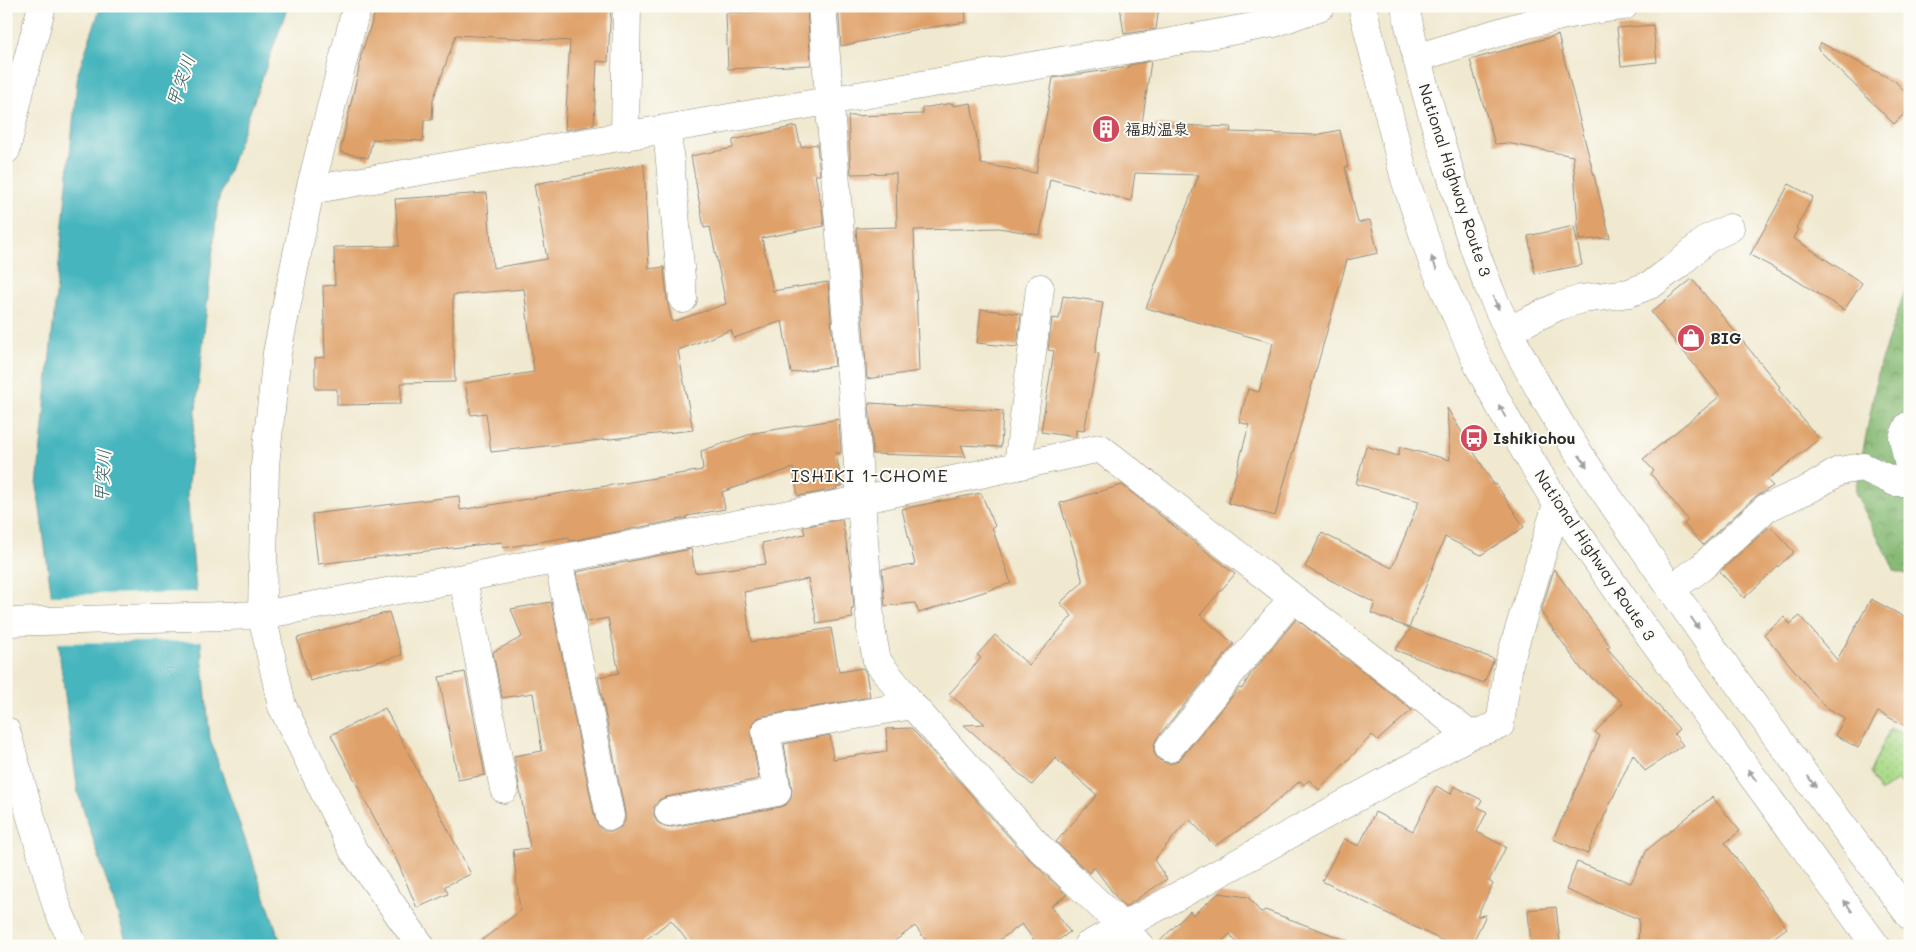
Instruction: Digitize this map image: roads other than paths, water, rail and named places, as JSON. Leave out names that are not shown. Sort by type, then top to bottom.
[{"type":"main road","points":[[6,150],[42,6]]},
{"type":"main road","points":[[358,6],[310,190],[277,352],[265,465],[262,615],[282,706],[353,850],[421,946]]},
{"type":"main road","points":[[625,137],[627,6]]},
{"type":"main road","points":[[822,6],[860,500],[871,629],[877,661],[912,705],[1040,848],[1131,936]]},
{"type":"main road","points":[[310,190],[829,102],[1274,23],[1321,6]]},
{"type":"main road","name":"National Highway Route 3","points":[[1362,6],[1402,170],[1432,260],[1483,375],[1513,431],[1557,504],[1659,648],[1876,946]]},
{"type":"main road","name":"National Highway Route 3","points":[[1405,6],[1417,58],[1467,229],[1496,304],[1537,387],[1576,451],[1671,589],[1906,904]]},
{"type":"main road","points":[[1417,58],[1508,31],[1593,9],[1624,6]]},
{"type":"main road","points":[[667,130],[683,299]]},
{"type":"main road","points":[[1509,330],[1582,298],[1629,293],[1652,284],[1707,240],[1730,228]]},
{"type":"main road","points":[[1018,466],[1040,288]]},
{"type":"main road","points":[[1671,589],[1702,567],[1766,508],[1811,488],[1839,471],[1863,467],[1895,482],[1903,482],[1910,472],[1903,438],[1908,426]]},
{"type":"main road","points":[[6,622],[262,615],[463,578],[860,500],[1100,448],[1470,735]]},
{"type":"main road","points":[[1087,946],[1131,936],[1470,735],[1500,725],[1509,663],[1557,504]]},
{"type":"main road","points":[[558,559],[610,816]]},
{"type":"main road","points":[[463,578],[504,789]]},
{"type":"main road","points":[[1169,748],[1293,598]]},
{"type":"main road","points":[[669,812],[777,792],[766,731],[912,705]]},
{"type":"main road","points":[[6,731],[57,907],[74,946]]},
{"type":"water","name":"甲突川","points":[[101,6],[288,6],[218,201],[187,494],[210,739],[282,946],[128,946],[78,793],[37,486],[78,73]]},
{"type":"place","name":"福助温泉","points":[[1106,129]]},
{"type":"place","name":"BIG","points":[[1691,338]]},
{"type":"place","name":"Ishikichou","points":[[1474,438]]},
{"type":"district","name":"ISHIKI 1-CHOME","points":[[870,476]]}]
